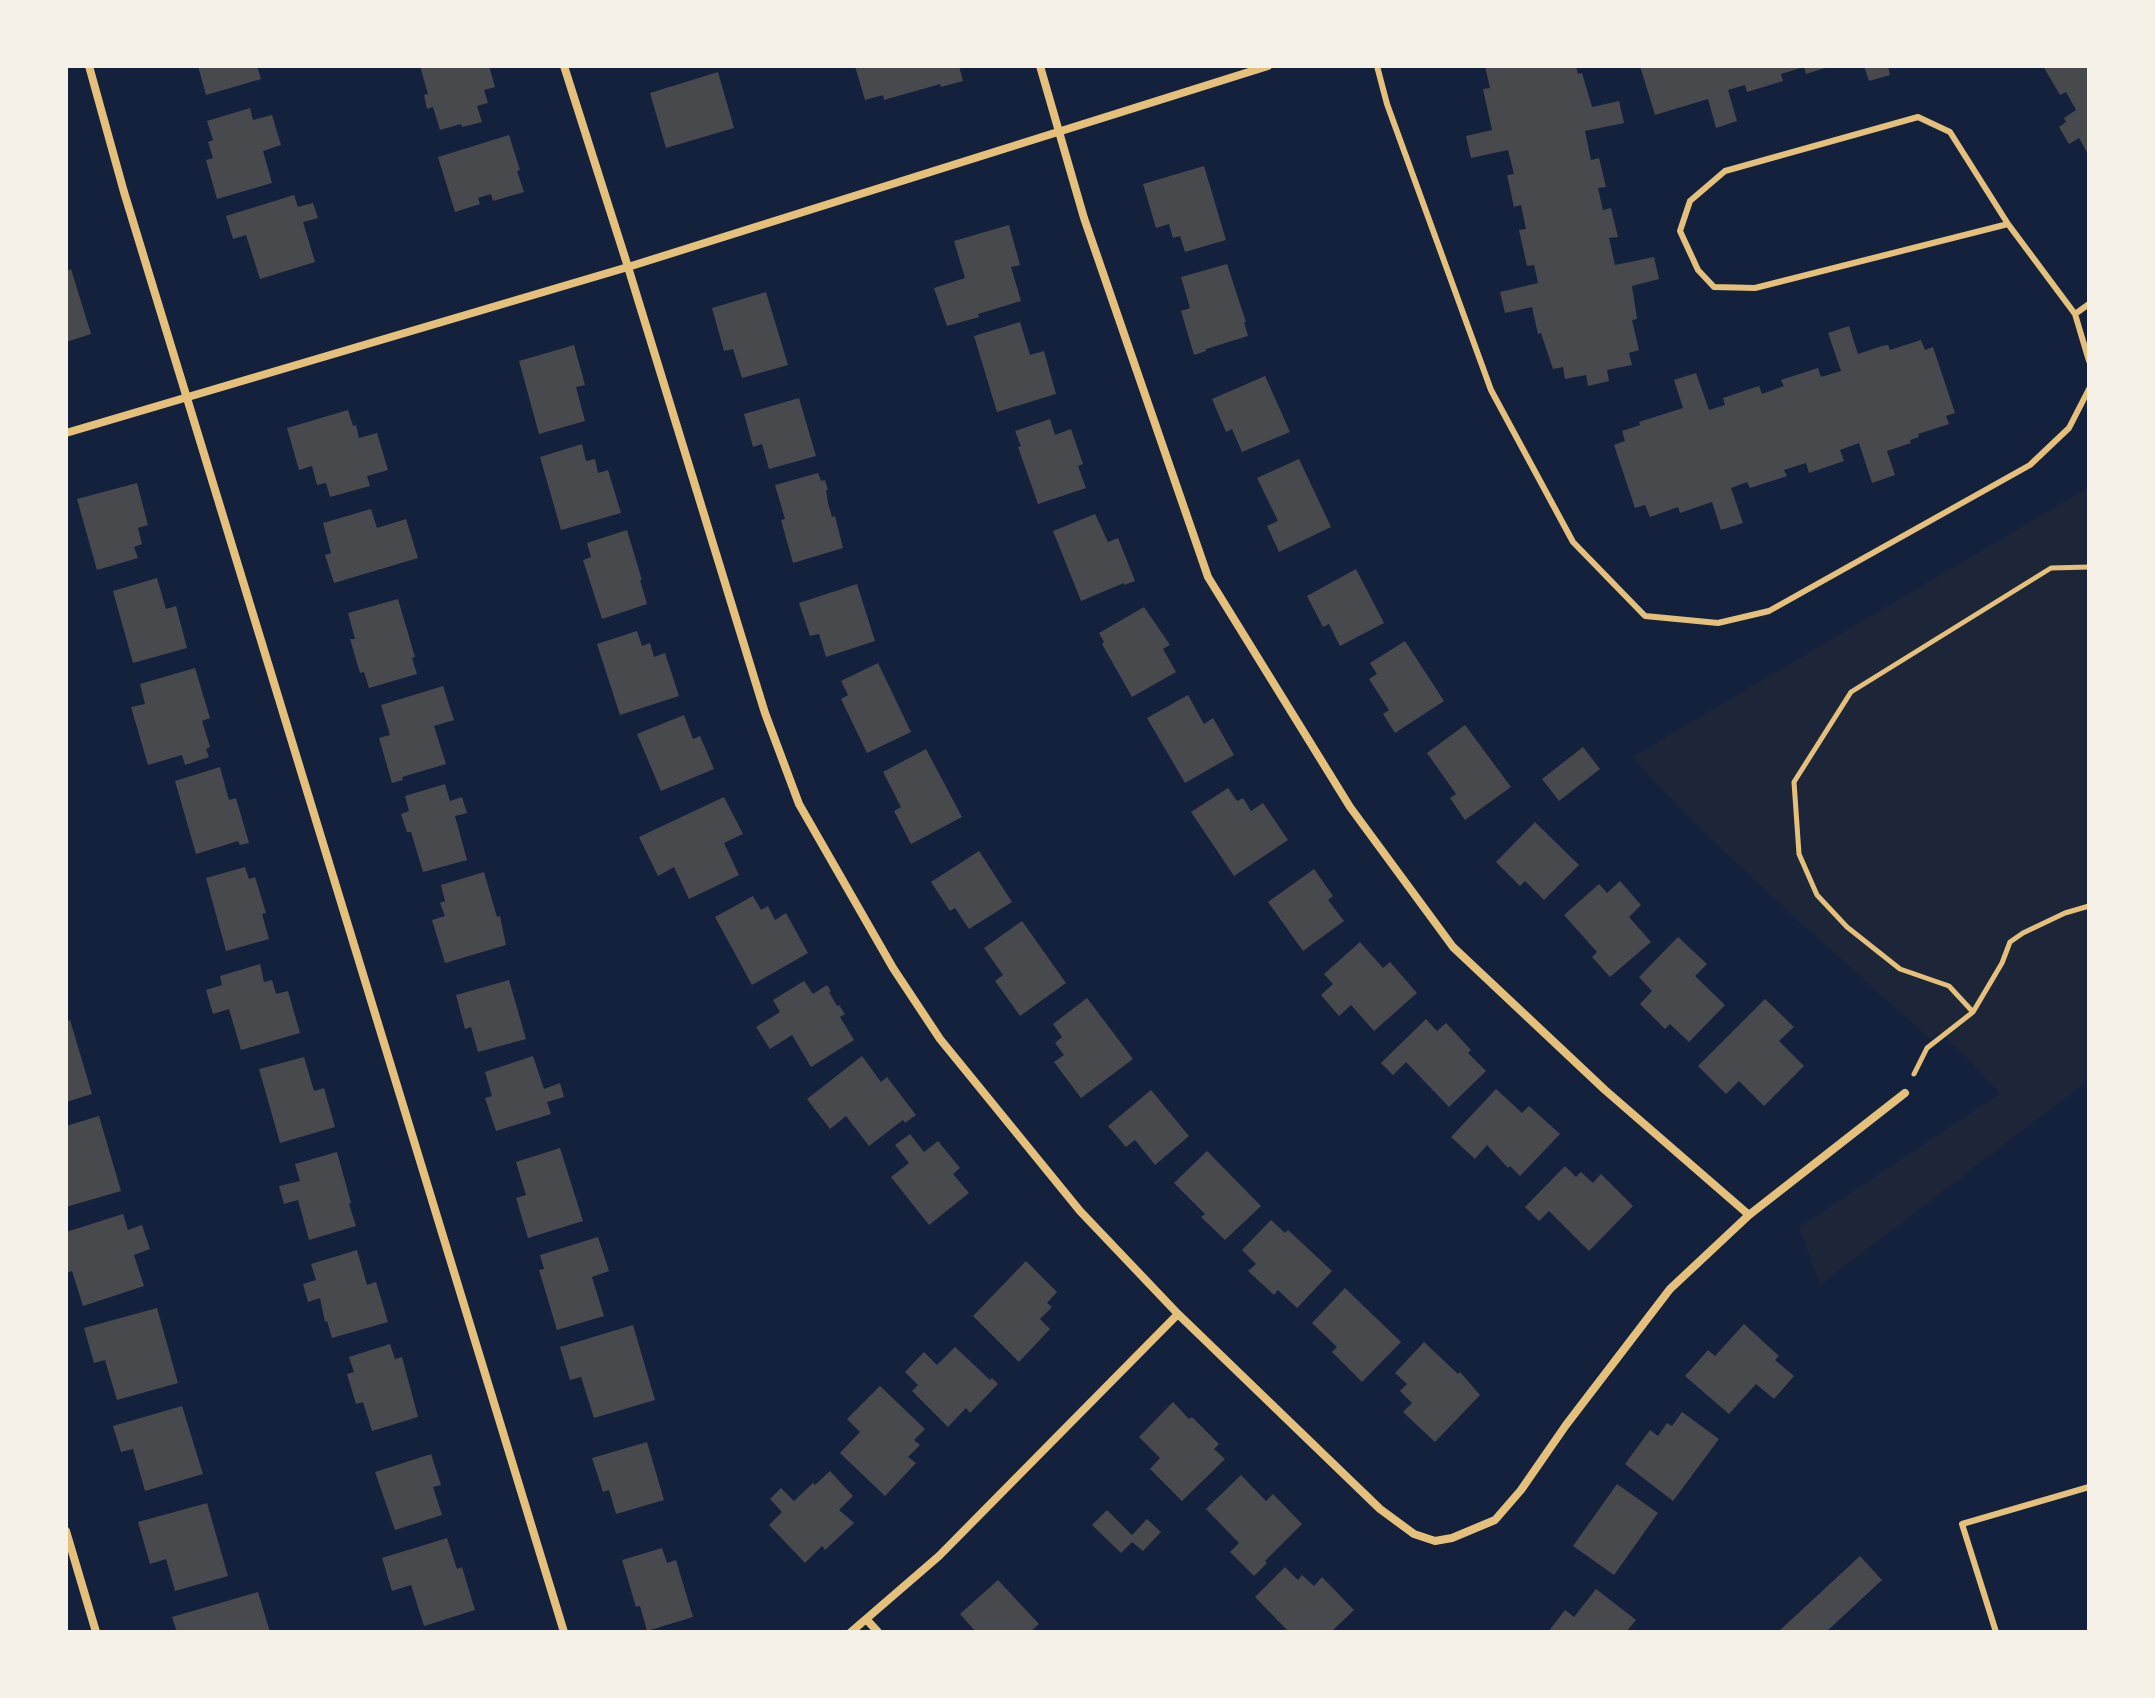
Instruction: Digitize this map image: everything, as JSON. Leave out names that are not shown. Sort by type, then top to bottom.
[{"type":"street","points":[[89,66],[124,192],[564,1632]]},
{"type":"street","points":[[564,66],[765,713],[799,804],[893,968],[940,1039],[1080,1211],[1178,1314],[1380,1509],[1414,1534],[1435,1541],[1452,1538],[1495,1520],[1521,1490],[1566,1425],[1670,1289],[1749,1215],[1905,1093]]},
{"type":"street","points":[[1040,66],[1084,218],[1208,577],[1350,807],[1453,947],[1605,1090],[1749,1215]]},
{"type":"street","points":[[66,433],[628,267],[1268,66]]},
{"type":"street","points":[[851,1632],[939,1556],[1178,1314]]},
{"type":"street","points":[[66,1531],[96,1632]]},
{"type":"street","points":[[867,1620],[878,1632]]},
{"type":"lane","points":[[1377,66],[1387,104],[1491,390],[1573,542],[1645,616],[1718,623],[1769,611],[2030,465],[2069,428],[2089,389]]},
{"type":"lane","points":[[2008,224],[1755,288],[1714,287],[1698,270],[1680,231],[1690,201],[1725,171],[1918,117],[1950,132],[2008,224],[2075,314],[2089,361]]},
{"type":"lane","points":[[2075,314],[2089,304]]},
{"type":"lane","points":[[1996,1632],[1962,1524],[2089,1487]]},
{"type":"path","points":[[1973,1012],[1949,986],[1900,969],[1847,927],[1817,895],[1799,854],[1794,782],[1851,692],[2051,568],[2089,567]]},
{"type":"path","points":[[1905,1093],[1927,1048],[1973,1012],[2002,963],[2010,942],[2065,913],[2089,906]]},
{"type":"shaded area","points":[[2089,487],[2089,1080],[1820,1285],[1799,1227],[2000,1093],[1941,1032],[1930,1039],[1777,901],[1703,831],[1632,757]]},
{"type":"building","points":[[198,66],[257,66],[261,79],[206,95]]},
{"type":"building","points":[[420,66],[489,66],[495,87],[484,90],[488,103],[477,106],[482,122],[440,130],[433,107],[427,109],[424,95],[428,94]]},
{"type":"building","points":[[855,66],[959,66],[963,81],[941,87],[940,84],[884,100],[883,95],[865,100]]},
{"type":"building","points":[[1485,66],[1576,66],[1578,74],[1582,73],[1592,107],[1619,101],[1624,123],[1585,131],[1591,160],[1599,158],[1606,187],[1598,188],[1603,210],[1611,208],[1618,237],[1609,238],[1615,265],[1654,257],[1659,279],[1632,286],[1637,319],[1632,320],[1639,350],[1629,353],[1632,365],[1607,370],[1609,381],[1588,386],[1586,375],[1565,379],[1563,367],[1553,369],[1541,333],[1538,334],[1532,307],[1505,313],[1500,292],[1538,283],[1534,265],[1527,266],[1519,230],[1526,229],[1521,205],[1514,207],[1507,175],[1514,174],[1508,150],[1471,158],[1466,136],[1492,130],[1483,89],[1490,88]]},
{"type":"building","points":[[1640,66],[1828,67],[1806,74],[1804,67],[1781,74],[1783,81],[1747,92],[1745,85],[1728,90],[1737,121],[1716,128],[1708,99],[1655,115]]},
{"type":"building","points":[[1864,66],[1888,66],[1890,75],[1869,81]]},
{"type":"building","points":[[2043,66],[2089,66],[2089,156],[2079,138],[2069,144],[2059,127],[2066,122],[2064,118],[2076,110],[2066,92],[2060,95]]},
{"type":"building","points":[[718,72],[734,128],[666,148],[650,93]]},
{"type":"building","points":[[250,108],[253,120],[272,115],[281,145],[263,151],[272,183],[217,199],[206,160],[213,158],[208,142],[213,140],[207,121]]},
{"type":"building","points":[[509,135],[524,192],[493,201],[491,194],[478,198],[480,204],[455,212],[438,157]]},
{"type":"building","points":[[1204,166],[1226,240],[1185,252],[1180,236],[1173,238],[1169,224],[1156,228],[1143,184]]},
{"type":"building","points":[[294,195],[298,207],[313,203],[318,218],[303,222],[315,262],[260,279],[246,235],[233,239],[226,216]]},
{"type":"building","points":[[1009,225],[1020,265],[1011,267],[1021,301],[947,326],[934,288],[965,278],[954,241]]},
{"type":"building","points":[[1227,264],[1248,336],[1194,355],[1181,311],[1190,308],[1181,277]]},
{"type":"building","points":[[71,269],[91,334],[66,342],[66,271]]},
{"type":"building","points":[[766,292],[788,365],[742,378],[733,349],[724,351],[712,308]]},
{"type":"building","points":[[1020,322],[1030,355],[1044,351],[1056,394],[997,412],[974,336]]},
{"type":"building","points":[[1849,326],[1858,354],[1888,345],[1890,350],[1921,340],[1925,350],[1933,347],[1955,413],[1946,416],[1949,424],[1918,434],[1919,437],[1910,440],[1911,443],[1887,451],[1895,475],[1872,483],[1859,443],[1840,450],[1844,461],[1809,473],[1806,463],[1784,470],[1787,476],[1750,488],[1747,482],[1731,488],[1743,523],[1721,530],[1712,502],[1680,513],[1678,507],[1650,517],[1645,505],[1635,508],[1614,445],[1625,441],[1622,431],[1640,425],[1639,422],[1683,408],[1674,380],[1696,373],[1709,410],[1725,405],[1723,398],[1759,386],[1762,394],[1784,386],[1781,380],[1818,368],[1821,377],[1841,371],[1828,333]]},
{"type":"building","points":[[574,345],[585,385],[576,387],[585,421],[539,434],[519,361]]},
{"type":"building","points":[[1265,376],[1290,432],[1242,452],[1232,429],[1226,432],[1212,399]]},
{"type":"building","points":[[799,398],[816,456],[769,469],[762,444],[753,447],[744,414]]},
{"type":"building","points":[[348,410],[359,438],[377,433],[388,470],[367,476],[370,486],[330,497],[326,483],[317,485],[312,466],[299,470],[287,428]]},
{"type":"building","points":[[1050,419],[1055,435],[1071,429],[1083,464],[1078,466],[1086,488],[1038,504],[1015,431]]},
{"type":"building","points":[[582,444],[586,461],[595,459],[598,473],[608,470],[621,513],[561,530],[540,457]]},
{"type":"building","points":[[1299,459],[1331,527],[1279,552],[1267,526],[1278,521],[1257,478]]},
{"type":"building","points":[[818,473],[821,481],[825,480],[828,503],[832,517],[835,516],[843,548],[793,563],[775,485]]},
{"type":"building","points":[[137,483],[148,525],[138,528],[142,544],[134,547],[138,558],[97,570],[77,499]]},
{"type":"building","points":[[371,509],[377,528],[406,519],[418,558],[334,583],[325,555],[331,553],[323,523]]},
{"type":"building","points":[[1095,514],[1108,542],[1118,538],[1135,581],[1081,601],[1053,531]]},
{"type":"building","points":[[627,530],[647,604],[602,619],[583,560],[591,557],[587,543]]},
{"type":"building","points":[[1356,569],[1384,623],[1340,646],[1329,624],[1323,627],[1307,596]]},
{"type":"building","points":[[157,578],[166,609],[176,606],[187,648],[133,663],[113,591]]},
{"type":"building","points":[[857,584],[875,641],[826,657],[819,634],[810,636],[799,603]]},
{"type":"building","points":[[398,599],[417,674],[369,688],[364,672],[360,673],[350,639],[355,639],[348,613]]},
{"type":"building","points":[[1144,607],[1170,645],[1163,649],[1176,672],[1132,697],[1099,633]]},
{"type":"building","points":[[637,631],[642,646],[650,643],[654,657],[665,653],[679,696],[620,715],[597,644]]},
{"type":"building","points":[[1405,641],[1444,701],[1395,733],[1383,714],[1389,710],[1369,679],[1377,674],[1370,663]]},
{"type":"building","points":[[878,663],[911,732],[867,753],[841,699],[848,695],[841,681]]},
{"type":"building","points":[[195,668],[210,718],[202,721],[210,747],[206,749],[209,757],[185,765],[182,755],[148,765],[131,707],[145,704],[140,684]]},
{"type":"building","points":[[443,686],[454,720],[434,726],[446,764],[392,783],[379,738],[390,735],[381,705]]},
{"type":"building","points":[[1188,695],[1204,724],[1213,718],[1234,755],[1185,783],[1147,718]]},
{"type":"building","points":[[684,715],[693,739],[700,736],[714,769],[661,791],[637,734]]},
{"type":"building","points":[[1465,725],[1511,787],[1465,820],[1450,798],[1456,794],[1427,753]]},
{"type":"building","points":[[1583,747],[1600,769],[1559,801],[1542,779]]},
{"type":"building","points":[[926,749],[962,817],[911,844],[894,811],[901,807],[883,772]]},
{"type":"building","points":[[220,767],[229,800],[236,798],[249,843],[240,845],[238,841],[196,854],[175,781]]},
{"type":"building","points":[[445,784],[450,801],[462,797],[467,813],[455,816],[467,860],[423,872],[411,832],[407,832],[401,814],[409,811],[405,796]]},
{"type":"building","points":[[1228,788],[1237,801],[1243,798],[1251,811],[1263,803],[1288,840],[1234,876],[1191,812]]},
{"type":"building","points":[[724,797],[743,834],[724,843],[739,875],[689,899],[674,867],[658,876],[639,837]]},
{"type":"building","points":[[1535,822],[1579,865],[1544,900],[1525,881],[1520,886],[1496,862]]},
{"type":"building","points":[[979,851],[1012,902],[969,929],[955,908],[950,911],[931,882]]},
{"type":"building","points":[[245,867],[249,879],[255,877],[266,913],[262,914],[269,939],[226,951],[206,878]]},
{"type":"building","points":[[1314,869],[1333,896],[1328,900],[1344,921],[1303,951],[1268,902]]},
{"type":"building","points":[[484,872],[497,917],[500,916],[506,945],[445,963],[432,920],[445,916],[440,903],[445,901],[441,885]]},
{"type":"building","points":[[1620,881],[1641,905],[1629,917],[1651,942],[1610,977],[1592,957],[1597,952],[1564,915],[1599,884],[1607,893]]},
{"type":"building","points":[[753,896],[761,910],[768,906],[775,920],[786,913],[808,953],[752,985],[715,917]]},
{"type":"building","points":[[1022,921],[1066,983],[1020,1016],[995,981],[1003,975],[984,948]]},
{"type":"building","points":[[1678,937],[1707,964],[1695,976],[1725,1005],[1689,1042],[1670,1024],[1665,1029],[1640,1004],[1652,991],[1639,977]]},
{"type":"building","points":[[1360,942],[1383,968],[1390,962],[1417,993],[1374,1031],[1351,1005],[1339,1016],[1321,995],[1333,984],[1324,974]]},
{"type":"building","points":[[260,964],[264,982],[272,980],[276,994],[288,991],[300,1033],[241,1050],[229,1009],[213,1014],[206,990],[222,985],[220,976]]},
{"type":"building","points":[[509,980],[526,1039],[478,1052],[471,1027],[465,1029],[456,995]]},
{"type":"building","points":[[804,981],[813,994],[827,985],[837,1006],[845,1014],[840,1017],[854,1040],[811,1067],[792,1035],[770,1049],[756,1027],[780,1012],[773,1000]]},
{"type":"building","points":[[1087,998],[1133,1059],[1081,1098],[1054,1062],[1064,1055],[1055,1043],[1062,1037],[1053,1024]]},
{"type":"building","points":[[1765,999],[1794,1027],[1779,1041],[1804,1066],[1764,1106],[1739,1081],[1726,1094],[1698,1066]]},
{"type":"building","points":[[1426,1019],[1437,1031],[1446,1023],[1486,1071],[1449,1107],[1406,1062],[1393,1075],[1381,1063]]},
{"type":"building","points":[[70,1020],[92,1094],[66,1102],[66,1022]]},
{"type":"building","points":[[533,1056],[544,1089],[560,1083],[564,1097],[547,1102],[551,1114],[496,1131],[485,1098],[492,1096],[485,1072]]},
{"type":"building","points":[[862,1056],[881,1082],[887,1077],[916,1115],[905,1123],[903,1120],[869,1146],[846,1116],[830,1129],[807,1099]]},
{"type":"building","points":[[304,1057],[314,1091],[324,1088],[335,1127],[280,1143],[259,1069]]},
{"type":"building","points":[[1496,1089],[1522,1113],[1529,1106],[1560,1134],[1520,1176],[1487,1145],[1475,1159],[1451,1137]]},
{"type":"building","points":[[1151,1090],[1189,1136],[1155,1165],[1135,1140],[1126,1147],[1108,1126]]},
{"type":"building","points":[[99,1116],[121,1191],[66,1207],[66,1126]]},
{"type":"building","points":[[910,1134],[924,1152],[938,1141],[960,1168],[953,1174],[969,1193],[929,1225],[891,1177],[909,1163],[895,1145]]},
{"type":"building","points":[[560,1148],[583,1221],[528,1238],[516,1198],[526,1195],[516,1162]]},
{"type":"building","points":[[1207,1151],[1261,1206],[1225,1240],[1201,1217],[1205,1214],[1174,1183]]},
{"type":"building","points":[[337,1152],[356,1226],[309,1240],[298,1200],[284,1204],[279,1186],[300,1181],[295,1164]]},
{"type":"building","points":[[1565,1166],[1576,1177],[1581,1172],[1593,1183],[1601,1174],[1633,1206],[1589,1251],[1549,1211],[1539,1221],[1525,1207]]},
{"type":"building","points":[[123,1214],[128,1230],[142,1225],[150,1249],[134,1255],[144,1286],[83,1306],[72,1271],[66,1273],[66,1232]]},
{"type":"building","points":[[1271,1220],[1285,1233],[1288,1230],[1332,1271],[1297,1308],[1278,1290],[1274,1295],[1248,1271],[1256,1264],[1242,1250]]},
{"type":"building","points":[[598,1237],[609,1271],[592,1277],[604,1316],[557,1330],[539,1270],[544,1269],[540,1255]]},
{"type":"building","points":[[357,1250],[367,1285],[376,1282],[388,1322],[332,1338],[320,1298],[308,1302],[303,1284],[316,1280],[311,1264]]},
{"type":"building","points":[[1026,1261],[1057,1292],[1047,1303],[1052,1307],[1040,1319],[1050,1329],[1019,1362],[973,1316]]},
{"type":"building","points":[[1345,1288],[1401,1342],[1362,1382],[1332,1352],[1337,1347],[1312,1323]]},
{"type":"building","points":[[157,1308],[178,1383],[117,1400],[105,1360],[94,1363],[84,1328]]},
{"type":"building","points":[[1744,1324],[1779,1356],[1775,1360],[1794,1376],[1774,1399],[1756,1384],[1729,1414],[1685,1376],[1708,1350],[1715,1356]]},
{"type":"building","points":[[633,1325],[655,1400],[594,1418],[581,1377],[570,1380],[560,1347]]},
{"type":"building","points":[[1424,1342],[1458,1374],[1460,1372],[1480,1395],[1435,1442],[1403,1412],[1412,1403],[1400,1391],[1407,1384],[1395,1373]]},
{"type":"building","points":[[390,1344],[395,1359],[402,1357],[418,1417],[372,1431],[363,1402],[356,1404],[347,1374],[354,1372],[349,1357]]},
{"type":"building","points":[[955,1347],[998,1384],[970,1413],[966,1408],[948,1427],[912,1391],[918,1385],[905,1372],[924,1352],[937,1365]]},
{"type":"building","points":[[880,1386],[925,1429],[914,1440],[920,1445],[908,1457],[916,1463],[885,1496],[840,1453],[860,1432],[847,1419]]},
{"type":"building","points":[[1173,1402],[1219,1444],[1214,1449],[1225,1459],[1182,1501],[1150,1469],[1160,1458],[1139,1437]]},
{"type":"building","points":[[182,1406],[203,1474],[145,1491],[133,1449],[121,1452],[113,1426]]},
{"type":"building","points":[[1682,1412],[1719,1439],[1673,1501],[1625,1464],[1650,1430],[1658,1436],[1667,1423],[1672,1426]]},
{"type":"building","points":[[647,1442],[664,1500],[616,1514],[609,1490],[603,1492],[592,1458]]},
{"type":"building","points":[[431,1454],[441,1485],[433,1487],[442,1515],[395,1530],[375,1472]]},
{"type":"building","points":[[830,1471],[853,1496],[839,1510],[854,1523],[825,1550],[822,1546],[805,1563],[769,1525],[782,1512],[770,1499],[781,1488],[794,1501]]},
{"type":"building","points":[[1241,1475],[1266,1501],[1273,1494],[1302,1524],[1254,1576],[1230,1552],[1239,1543],[1206,1509]]},
{"type":"building","points":[[1617,1484],[1658,1513],[1614,1575],[1573,1546]]},
{"type":"building","points":[[207,1503],[228,1576],[175,1591],[166,1559],[150,1564],[138,1522]]},
{"type":"building","points":[[1107,1510],[1132,1535],[1147,1519],[1161,1532],[1143,1551],[1132,1542],[1121,1553],[1092,1525]]},
{"type":"building","points":[[447,1538],[457,1569],[462,1567],[475,1610],[424,1626],[411,1585],[392,1591],[382,1558]]},
{"type":"building","points":[[662,1548],[667,1563],[676,1560],[693,1617],[647,1631],[640,1606],[636,1607],[622,1560]]},
{"type":"building","points":[[1860,1556],[1882,1580],[1826,1632],[1778,1632]]},
{"type":"building","points":[[1285,1567],[1298,1580],[1302,1575],[1314,1586],[1322,1577],[1354,1610],[1331,1632],[1289,1632],[1255,1597]]},
{"type":"building","points":[[998,1580],[1039,1624],[1030,1632],[976,1632],[960,1614]]},
{"type":"building","points":[[1596,1589],[1636,1620],[1626,1632],[1548,1632],[1565,1610],[1574,1617]]},
{"type":"building","points":[[258,1592],[270,1632],[177,1632],[172,1617]]}]
